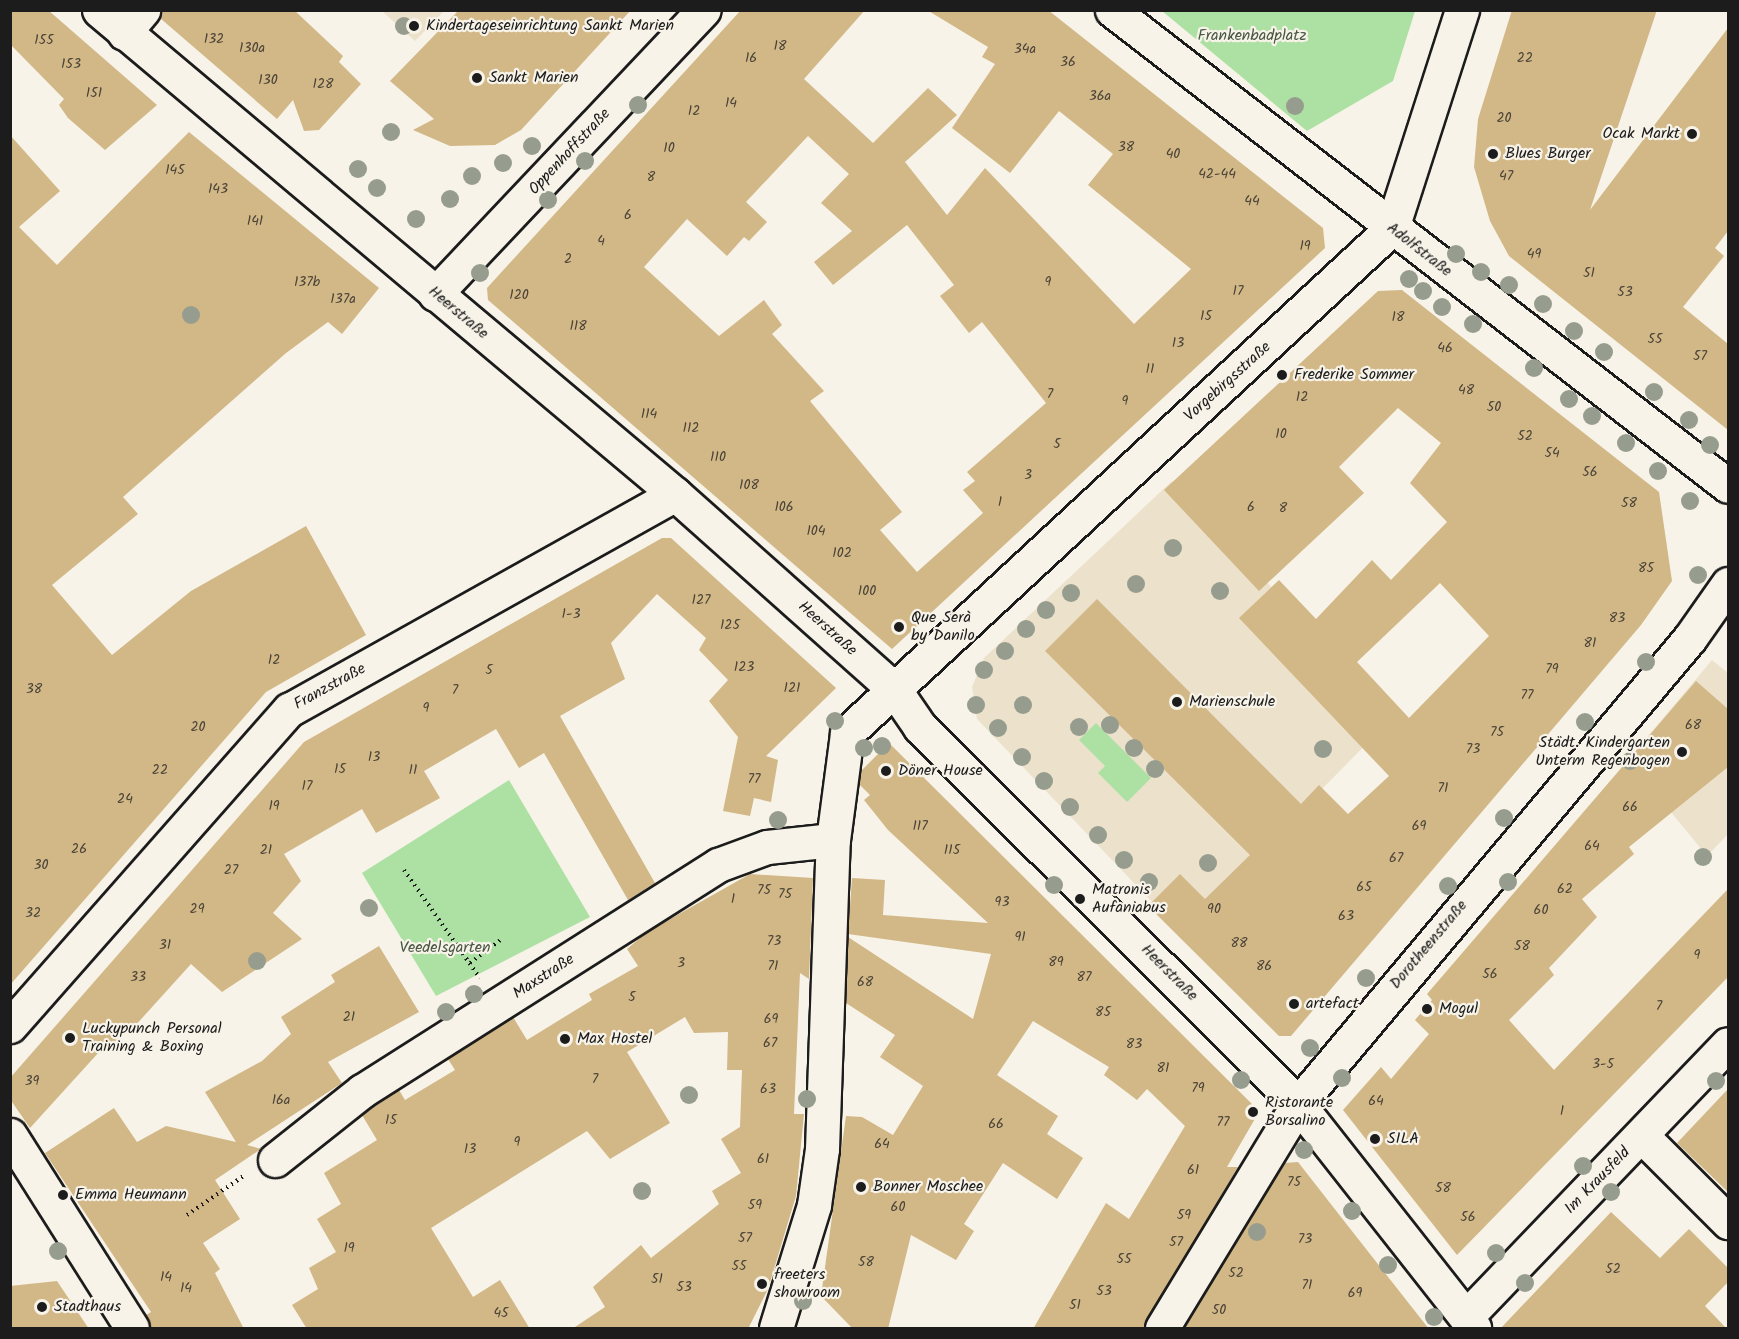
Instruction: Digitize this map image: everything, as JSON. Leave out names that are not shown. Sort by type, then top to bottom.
[{"type":"street","name":"Heerstraße","points":[[99,10],[134,22],[435,294],[675,494],[894,689],[920,727],[1298,1104],[1470,1323]]},
{"type":"street","name":"Oppenhoffstraße","points":[[435,294],[704,10]]},
{"type":"street","name":"Adolfstraße","points":[[1112,10],[1728,486]]},
{"type":"street","name":"Vorgebirgsstraße","points":[[894,689],[1392,228],[1462,10]]},
{"type":"street","name":"Franzstraße","points":[[10,1026],[289,710],[675,494]]},
{"type":"street","name":"Dorotheenstraße","points":[[1162,1329],[1298,1104],[1690,638],[1728,584]]},
{"type":"street","points":[[776,1329],[814,1205],[822,1149],[832,840],[847,733],[894,689]]},
{"type":"street","name":"Maxstraße","points":[[265,1164],[362,1091],[501,1005],[718,865],[767,847],[832,840]]},
{"type":"street","name":"Im Krausfeld","points":[[1470,1323],[1728,1044]]},
{"type":"street","points":[[10,1135],[132,1329]]},
{"type":"street","points":[[1642,1136],[1728,1222]]},
{"type":"path","points":[[404,870],[501,1005]]},
{"type":"path","points":[[470,963],[502,939]]},
{"type":"path","points":[[187,1215],[265,1164]]},
{"type":"shaded area","name":"Kindertageseinrichtung Sankt Marien","points":[[382,11],[444,11],[415,41]]},
{"type":"shaded area","name":"Marienschule","points":[[1172,481],[1393,717],[1181,932],[977,719],[972,687],[984,658]]},
{"type":"shaded area","name":"Städt. Kindergarten Unterm Regenbogen","points":[[1712,660],[1728,673],[1728,834],[1707,856],[1628,760]]},
{"type":"green space","name":"Frankenbadplatz","points":[[1162,11],[1415,11],[1393,81],[1307,131]]},
{"type":"green space","points":[[1096,723],[1151,778],[1127,802],[1098,773],[1105,766],[1079,740]]},
{"type":"green space","name":"Veedelsgarten","points":[[509,780],[590,917],[436,996],[362,873]]},
{"type":"building","points":[[10,10],[48,10],[157,105],[105,150],[68,118],[59,105],[64,99],[10,44]]},
{"type":"building","points":[[161,10],[294,10],[343,56],[339,62],[361,84],[319,130],[304,131],[293,100],[277,119],[160,18]]},
{"type":"building","name":"Sankt Marien","points":[[459,10],[631,10],[521,130],[495,145],[450,146],[413,130],[434,119],[390,81]]},
{"type":"building","points":[[741,10],[865,10],[804,79],[873,143],[928,88],[957,115],[905,162],[947,215],[985,168],[1134,324],[1191,269],[1088,185],[1113,154],[1059,111],[1010,173],[952,128],[995,64],[982,57],[988,47],[927,10],[1048,10],[1323,228],[1325,248],[892,649],[488,300],[487,288]],"holes":[[[808,136],[849,174],[821,203],[852,231],[814,262],[833,285],[907,225],[954,285],[940,296],[969,333],[982,322],[1046,403],[967,472],[975,481],[963,490],[983,513],[917,572],[880,530],[902,512],[810,401],[824,391],[772,334],[782,325],[764,300],[719,336],[644,267],[687,219],[727,256],[744,237],[749,241],[767,222],[746,202]]]},
{"type":"building","points":[[1512,10],[1657,10],[1590,210],[1728,28],[1728,231],[1715,248],[1724,256],[1683,307],[1728,344],[1728,430],[1509,256],[1490,221],[1474,167],[1478,119]]},
{"type":"building","points":[[189,132],[379,288],[342,334],[328,322],[286,353],[123,497],[138,514],[52,585],[112,655],[191,591],[306,526],[366,635],[266,692],[10,985],[10,135],[60,191],[19,227],[57,265]]},
{"type":"building","points":[[1402,290],[1659,492],[1672,581],[1641,625],[1291,1036],[1279,1036],[1148,906],[1180,874],[1205,899],[1250,855],[1045,651],[1097,599],[1301,804],[1319,785],[1348,814],[1389,776],[1239,618],[1279,580],[1316,619],[1372,560],[1391,580],[1447,522],[1410,483],[1441,443],[1398,408],[1339,467],[1364,493],[1259,591],[1164,490],[1378,291]],"holes":[[[1440,583],[1489,636],[1409,718],[1357,662]]]},
{"type":"building","points":[[662,538],[671,538],[836,688],[766,756],[778,760],[771,802],[754,798],[750,816],[723,811],[738,737],[709,701],[728,680],[699,650],[706,638],[657,594],[611,643],[625,679],[560,716],[655,883],[628,900],[544,753],[519,768],[496,729],[424,771],[440,798],[376,833],[362,809],[284,854],[301,881],[273,913],[302,939],[222,992],[191,964],[134,1027],[131,1023],[113,1044],[109,1041],[30,1128],[10,1099],[10,1078],[304,742]]},
{"type":"building","points":[[1696,681],[1728,709],[1728,767],[1629,847],[1634,854],[1582,899],[1597,917],[1549,968],[1554,975],[1509,1020],[1554,1070],[1728,889],[1728,977],[1457,1255],[1343,1110],[1381,1067],[1391,1079],[1429,1034],[1415,1020],[1432,1000],[1427,994]]},
{"type":"building","points":[[889,743],[1256,1108],[1256,1117],[1227,1167],[1238,1167],[1143,1329],[1033,1329],[1106,1203],[1129,1219],[1185,1126],[1147,1089],[1137,1100],[1104,1075],[1109,1067],[1033,1021],[997,1075],[1058,1116],[1047,1134],[1083,1158],[1057,1199],[1003,1163],[964,1224],[974,1231],[956,1260],[911,1235],[888,1329],[853,1329],[821,1296],[846,1116],[862,1117],[893,1135],[923,1086],[880,1057],[895,1035],[846,1003],[848,937],[973,1019],[991,954],[848,934],[852,878],[885,880],[883,915],[988,923],[888,830],[864,800],[870,795],[859,784],[861,771]]},
{"type":"building","points":[[750,874],[813,878],[809,979],[800,973],[794,1114],[804,1114],[796,1196],[768,1289],[748,1329],[572,1329],[605,1307],[593,1287],[641,1245],[651,1258],[719,1204],[712,1191],[741,1173],[721,1139],[740,1127],[742,1070],[727,1070],[728,1032],[694,1033],[685,1017],[627,1052],[670,1123],[610,1159],[587,1131],[431,1228],[473,1297],[500,1280],[530,1329],[307,1329],[292,1305],[318,1289],[309,1268],[336,1252],[317,1219],[341,1204],[324,1173],[377,1140],[362,1115],[399,1090],[405,1100],[455,1070],[448,1059],[513,1017],[527,1040],[592,1000],[589,994],[638,966],[627,949],[647,932]]},
{"type":"building","points":[[379,946],[419,1012],[328,1062],[342,1083],[247,1145],[261,1149],[215,1180],[240,1219],[203,1243],[220,1269],[215,1273],[244,1329],[151,1329],[146,1315],[151,1312],[45,1153],[114,1108],[137,1142],[166,1126],[236,1142],[205,1092],[262,1061],[291,1034],[281,1017],[335,982],[331,975]]},
{"type":"building","points":[[1728,1089],[1728,1192],[1677,1143]]},
{"type":"building","points":[[1298,1162],[1429,1329],[1184,1329],[1284,1163]]},
{"type":"building","points":[[1611,1212],[1660,1258],[1689,1229],[1728,1268],[1728,1282],[1705,1306],[1727,1329],[1500,1329]]},
{"type":"building","name":"Stadthaus","points":[[57,1281],[89,1329],[10,1329],[10,1286]]},
{"type":"place","name":"Kindertageseinrichtung Sankt Marien","points":[[414,26]]},
{"type":"place","name":"Sankt Marien","points":[[477,78]]},
{"type":"place","name":"Ocak Markt","points":[[1692,134]]},
{"type":"place","name":"Blues Burger","points":[[1493,154]]},
{"type":"place","name":"Frederike Sommer","points":[[1282,375]]},
{"type":"place","name":"Que Serà by Danilo","points":[[899,627]]},
{"type":"place","name":"Marienschule","points":[[1177,702]]},
{"type":"place","name":"Städt. Kindergarten Unterm Regenbogen","points":[[1682,752]]},
{"type":"place","name":"Döner House","points":[[886,771]]},
{"type":"place","name":"Matronis Aufaniabus","points":[[1080,899]]},
{"type":"place","name":"artefact","points":[[1294,1004]]},
{"type":"place","name":"Mogul","points":[[1427,1009]]},
{"type":"place","name":"Luckypunch Personal Training & Boxing","points":[[70,1038]]},
{"type":"place","name":"Max Hostel","points":[[565,1039]]},
{"type":"place","name":"Ristorante Borsalino","points":[[1253,1112]]},
{"type":"place","name":"SILA","points":[[1375,1139]]},
{"type":"place","name":"Bonner Moschee","points":[[861,1187]]},
{"type":"place","name":"Emma Heumann","points":[[63,1195]]},
{"type":"place","name":"freeters showroom","points":[[762,1284]]},
{"type":"place","name":"Stadthaus","points":[[42,1307]]}]
